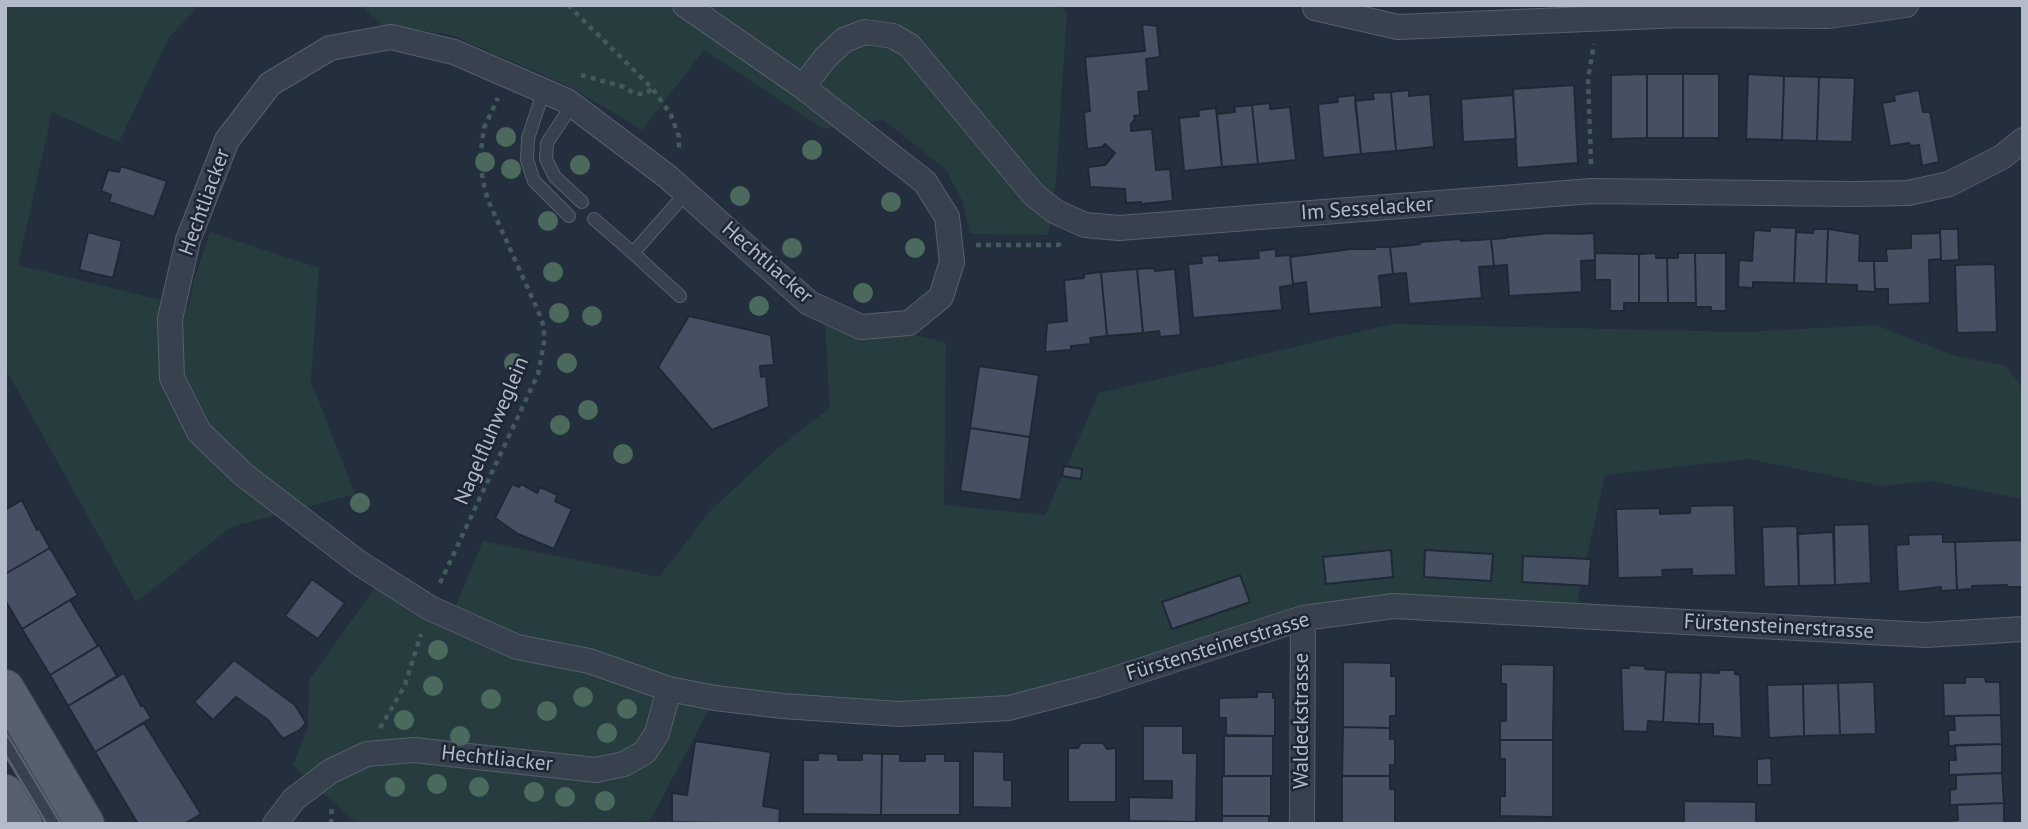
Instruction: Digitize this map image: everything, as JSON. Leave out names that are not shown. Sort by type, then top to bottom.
[{"type":"main road","points":[[5,689],[85,824]]},
{"type":"main road","points":[[5,794],[23,824]]},
{"type":"street","name":"Hechtliacker","points":[[275,824],[293,799],[331,771],[367,754],[414,750],[596,770],[624,764],[645,752],[657,733],[669,689],[589,661],[517,647],[430,608],[359,563],[244,475],[199,432],[172,378],[170,319],[188,240],[227,139],[270,84],[330,48],[391,37],[454,52],[544,90],[572,105],[677,185],[809,303],[861,327],[908,323],[941,297],[952,262],[947,217],[925,182],[803,87],[685,5]]},
{"type":"street","points":[[1315,8],[1398,27],[1681,15],[1829,16],[1906,5]]},
{"type":"street","name":"Im Sesselacker","points":[[803,87],[825,58],[844,40],[865,32],[893,36],[910,46],[1034,195],[1056,212],[1085,225],[1119,228],[1592,191],[1854,194],[1908,192],[1949,184],[2002,157],[2023,140]]},
{"type":"street","name":"Fürstensteinerstrasse","points":[[669,689],[715,698],[783,706],[898,714],[1009,708],[1096,685],[1303,618],[1394,606],[1926,635],[2023,629]]},
{"type":"street","name":"Waldeckstrasse","points":[[1302,824],[1303,618]]},
{"type":"lane","points":[[544,90],[528,138],[527,160],[534,181],[569,216]]},
{"type":"lane","points":[[572,105],[547,142],[546,159],[555,177],[582,202]]},
{"type":"lane","points":[[633,253],[677,185]]},
{"type":"lane","points":[[594,219],[680,296]]},
{"type":"lane","points":[[5,743],[53,824]]},
{"type":"path","points":[[568,5],[653,89],[671,115],[680,147],[677,185]]},
{"type":"path","points":[[1592,191],[1588,78],[1599,19]]},
{"type":"path","name":"Nagelfluhweglein","points":[[367,754],[405,685],[430,608],[538,374],[544,327],[482,182],[480,158],[484,128],[495,102],[513,77]]},
{"type":"path","points":[[950,245],[1058,245],[1085,225]]},
{"type":"green space","points":[[5,5],[200,5],[169,37],[119,142],[52,112],[18,265],[189,307],[194,280],[210,232],[319,268],[311,381],[355,494],[231,527],[136,602],[5,368]]},
{"type":"green space","points":[[361,5],[1057,5],[1067,12],[1056,180],[1048,235],[970,234],[962,200],[946,170],[884,120],[823,129],[704,50],[642,130],[569,86],[451,35],[382,25]]},
{"type":"green space","points":[[824,310],[946,343],[944,505],[1045,515],[1099,393],[1392,324],[1743,332],[1876,325],[1955,356],[2006,366],[2023,389],[2023,499],[1930,481],[1881,486],[1749,459],[1605,475],[1574,616],[1394,606],[1009,708],[715,698],[650,821],[357,824],[293,765],[308,727],[309,680],[382,578],[451,617],[483,541],[659,577],[712,509],[776,450],[830,408]]},
{"type":"building","points":[[1142,24],[1157,26],[1160,57],[1146,59],[1149,91],[1138,92],[1140,115],[1134,116],[1131,131],[1152,129],[1156,170],[1170,169],[1173,201],[1141,204],[1126,203],[1125,189],[1090,187],[1088,167],[1105,165],[1115,153],[1105,144],[1087,149],[1084,112],[1090,111],[1085,57],[1145,51]]},
{"type":"building","points":[[1647,74],[1683,74],[1683,138],[1647,138]]},
{"type":"building","points":[[1647,74],[1647,138],[1613,139],[1611,142],[1611,75]]},
{"type":"building","points":[[1683,74],[1719,74],[1719,141],[1717,138],[1683,138]]},
{"type":"building","points":[[1748,74],[1784,76],[1782,140],[1748,139],[1746,142]]},
{"type":"building","points":[[1784,76],[1819,77],[1817,141],[1782,140]]},
{"type":"building","points":[[1819,77],[1855,78],[1852,145],[1851,142],[1817,141]]},
{"type":"building","points":[[1574,85],[1578,163],[1517,168],[1513,89]]},
{"type":"building","points":[[1409,90],[1409,96],[1430,94],[1434,147],[1396,151],[1391,92]]},
{"type":"building","points":[[1919,90],[1923,112],[1930,112],[1939,162],[1922,166],[1919,145],[1910,146],[1909,143],[1890,146],[1882,103],[1895,101],[1894,95]]},
{"type":"building","points":[[1391,92],[1396,151],[1361,154],[1355,101],[1374,99],[1372,93]]},
{"type":"building","points":[[1355,95],[1361,154],[1323,158],[1318,104],[1338,102],[1337,97]]},
{"type":"building","points":[[1513,95],[1516,139],[1463,142],[1461,99]]},
{"type":"building","points":[[1270,103],[1270,109],[1290,107],[1296,160],[1258,164],[1252,105]]},
{"type":"building","points":[[1252,105],[1258,164],[1222,167],[1217,114],[1235,112],[1234,107]]},
{"type":"building","points":[[1216,108],[1222,167],[1184,171],[1179,118],[1199,116],[1198,110]]},
{"type":"building","points":[[121,166],[167,181],[154,217],[109,202],[111,195],[101,191],[108,170],[119,172]]},
{"type":"building","points":[[1770,227],[1796,228],[1794,283],[1753,282],[1753,288],[1738,287],[1739,260],[1752,261],[1754,230],[1770,231]]},
{"type":"building","points":[[1814,229],[1828,229],[1826,284],[1794,283],[1796,232],[1813,233]]},
{"type":"building","points":[[1828,229],[1860,234],[1859,261],[1874,261],[1875,292],[1857,291],[1857,285],[1826,284]]},
{"type":"building","points":[[1940,229],[1958,229],[1959,260],[1941,261]]},
{"type":"building","points":[[1577,231],[1579,234],[1594,233],[1595,260],[1581,261],[1582,292],[1509,296],[1507,265],[1494,266],[1491,239],[1506,238],[1506,235],[1577,234]]},
{"type":"building","points":[[88,232],[122,241],[113,278],[79,270]]},
{"type":"building","points":[[1940,233],[1941,259],[1929,260],[1930,303],[1888,305],[1888,289],[1875,289],[1874,261],[1887,261],[1886,249],[1911,248],[1911,234]]},
{"type":"building","points":[[1475,238],[1491,239],[1494,266],[1479,267],[1482,298],[1409,304],[1406,273],[1393,274],[1390,247]]},
{"type":"building","points":[[1390,247],[1393,274],[1379,276],[1382,307],[1309,314],[1306,282],[1293,284],[1290,257]]},
{"type":"building","points":[[1276,249],[1276,256],[1290,255],[1293,285],[1280,287],[1282,310],[1193,318],[1188,264],[1202,263],[1201,256],[1219,255],[1219,261],[1259,258],[1258,251]]},
{"type":"building","points":[[1595,253],[1639,254],[1639,303],[1624,303],[1624,311],[1610,311],[1610,280],[1595,280]]},
{"type":"building","points":[[1656,253],[1656,258],[1667,258],[1668,303],[1639,303],[1639,254]]},
{"type":"building","points":[[1678,253],[1695,253],[1696,303],[1668,303],[1667,258],[1678,258]]},
{"type":"building","points":[[1695,253],[1726,253],[1726,311],[1696,307]]},
{"type":"building","points":[[1995,264],[1997,332],[1957,333],[1955,265]]},
{"type":"building","points":[[1154,268],[1155,271],[1175,269],[1181,335],[1160,337],[1159,331],[1143,333],[1137,269]]},
{"type":"building","points":[[1137,269],[1143,333],[1107,336],[1101,272]]},
{"type":"building","points":[[1101,272],[1107,336],[1090,338],[1091,344],[1071,346],[1071,350],[1045,352],[1047,323],[1067,321],[1064,280],[1084,278],[1084,274]]},
{"type":"building","points":[[689,316],[771,335],[774,365],[760,366],[761,377],[766,376],[769,407],[712,430],[658,367]]},
{"type":"building","points":[[979,366],[1039,375],[1030,437],[970,428]]},
{"type":"building","points":[[970,428],[1030,437],[1021,500],[960,491]]},
{"type":"building","points":[[1064,466],[1082,469],[1081,479],[1062,476]]},
{"type":"building","points":[[512,484],[519,487],[521,484],[537,493],[540,487],[558,495],[555,501],[572,509],[554,549],[518,534],[495,518]]},
{"type":"building","points":[[22,500],[37,530],[39,528],[50,548],[5,574],[5,510]]},
{"type":"building","points":[[1734,505],[1736,575],[1692,576],[1692,569],[1662,570],[1663,577],[1618,578],[1616,509],[1660,508],[1660,514],[1690,513],[1690,506]]},
{"type":"building","points":[[1869,524],[1871,583],[1835,585],[1834,525]]},
{"type":"building","points":[[1797,526],[1799,586],[1764,587],[1762,527]]},
{"type":"building","points":[[1833,532],[1835,585],[1799,586],[1798,534]]},
{"type":"building","points":[[1943,534],[1943,542],[1955,542],[1957,590],[1941,591],[1941,587],[1898,592],[1896,545],[1909,544],[1908,535]]},
{"type":"building","points":[[2023,540],[2023,587],[1972,586],[1972,589],[1957,590],[1955,542]]},
{"type":"building","points":[[50,548],[78,595],[22,629],[5,600],[5,574]]},
{"type":"building","points":[[1391,550],[1393,577],[1326,584],[1323,557]]},
{"type":"building","points":[[1425,550],[1493,554],[1491,581],[1424,577]]},
{"type":"building","points":[[1523,556],[1591,559],[1589,586],[1522,582]]},
{"type":"building","points":[[1240,575],[1250,602],[1172,629],[1162,602]]},
{"type":"building","points":[[312,579],[345,603],[318,639],[285,616]]},
{"type":"building","points":[[70,600],[98,646],[50,675],[22,629]]},
{"type":"building","points":[[99,645],[117,676],[68,706],[50,675]]},
{"type":"building","points":[[234,660],[295,705],[306,723],[300,730],[283,739],[268,720],[236,697],[213,720],[194,702]]},
{"type":"building","points":[[1343,662],[1391,663],[1391,676],[1396,676],[1396,716],[1390,716],[1390,728],[1343,727]]},
{"type":"building","points":[[1501,664],[1554,665],[1553,740],[1500,740],[1500,721],[1506,721],[1506,684],[1501,684]]},
{"type":"building","points":[[1629,665],[1666,670],[1663,722],[1648,721],[1647,732],[1623,731],[1621,668],[1629,668]]},
{"type":"building","points":[[1719,670],[1735,670],[1735,674],[1740,675],[1742,738],[1713,736],[1713,724],[1699,724],[1701,672],[1719,673]]},
{"type":"building","points":[[1666,672],[1701,673],[1699,724],[1663,722]]},
{"type":"building","points":[[124,673],[141,706],[143,705],[151,718],[95,752],[68,706]]},
{"type":"building","points":[[1965,677],[1985,677],[1986,682],[2000,682],[2001,715],[1944,716],[1943,683],[1965,683]]},
{"type":"building","points":[[1874,682],[1876,734],[1840,735],[1838,683]]},
{"type":"building","points":[[1838,683],[1840,735],[1804,736],[1803,684]]},
{"type":"building","points":[[1803,684],[1804,736],[1769,738],[1767,685]]},
{"type":"building","points":[[1257,692],[1273,692],[1275,736],[1226,735],[1226,718],[1219,718],[1219,698],[1257,697]]},
{"type":"building","points":[[2001,715],[2002,744],[1949,746],[1948,730],[1955,730],[1954,716]]},
{"type":"building","points":[[144,723],[201,814],[184,824],[138,824],[95,752]]},
{"type":"building","points":[[1143,726],[1183,726],[1183,753],[1197,753],[1196,822],[1129,821],[1129,797],[1172,798],[1172,781],[1143,781]]},
{"type":"building","points":[[1343,727],[1390,728],[1390,739],[1395,739],[1395,765],[1390,765],[1390,776],[1342,776]]},
{"type":"building","points":[[1224,736],[1273,736],[1273,776],[1224,776]]},
{"type":"building","points":[[1500,740],[1553,740],[1553,817],[1500,816],[1500,796],[1505,796],[1505,759],[1500,759]]},
{"type":"building","points":[[695,741],[771,752],[763,806],[780,809],[779,824],[672,822],[672,793],[687,795]]},
{"type":"building","points":[[1081,743],[1103,743],[1107,749],[1116,748],[1116,802],[1068,802],[1068,748],[1078,748]]},
{"type":"building","points":[[2002,744],[2002,773],[1949,775],[1949,760],[1956,760],[1955,745]]},
{"type":"building","points":[[973,751],[1004,752],[1004,780],[1012,780],[1012,808],[973,807]]},
{"type":"building","points":[[818,753],[838,754],[838,760],[862,760],[862,753],[882,754],[881,815],[803,814],[803,760],[818,760]]},
{"type":"building","points":[[882,754],[900,754],[900,761],[925,761],[925,754],[945,754],[945,761],[960,761],[960,815],[881,815]]},
{"type":"building","points":[[1771,758],[1772,785],[1757,785],[1757,759]]},
{"type":"building","points":[[2002,773],[2004,803],[1950,805],[1950,790],[1956,789],[1956,775]]},
{"type":"building","points":[[1222,776],[1271,776],[1271,816],[1222,816]]},
{"type":"building","points":[[1342,776],[1390,776],[1390,789],[1395,789],[1395,824],[1342,824]]},
{"type":"building","points":[[1684,801],[1756,802],[1756,824],[1684,824]]},
{"type":"building","points":[[2004,803],[2004,824],[1951,824],[1951,821],[1958,820],[1957,805]]},
{"type":"building","points":[[1222,816],[1269,816],[1269,824],[1222,824]]},
{"type":"tram line","points":[[5,731],[61,824]]},
{"type":"tram line","points":[[5,754],[47,824]]}]
